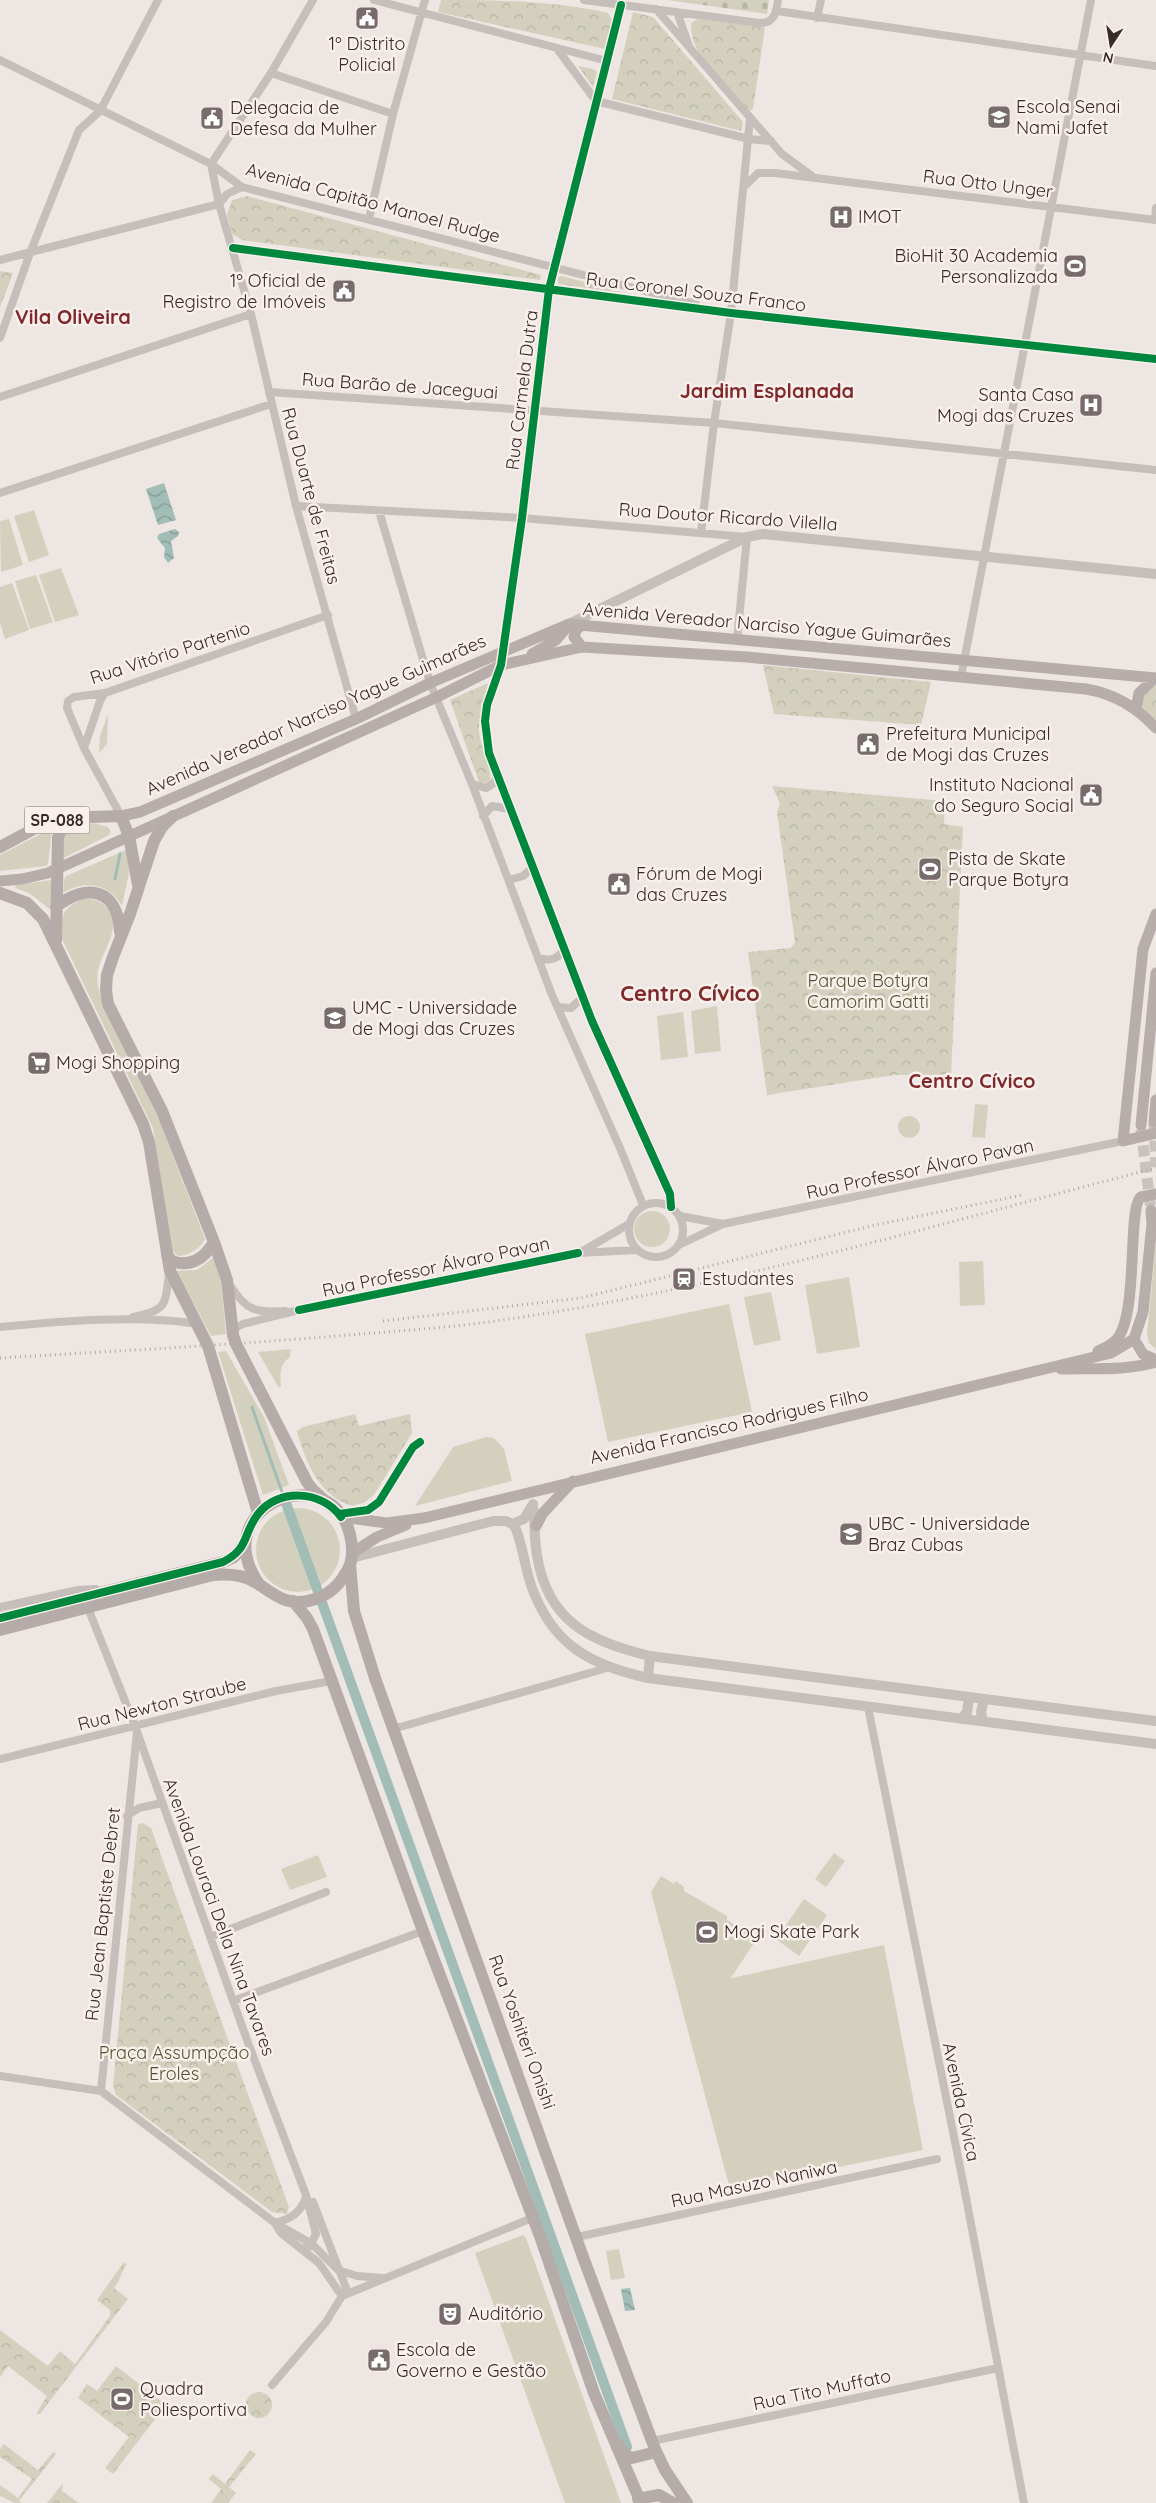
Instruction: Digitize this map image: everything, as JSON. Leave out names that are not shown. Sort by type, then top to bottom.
[{"type":"main road","name":"Avenida Vereador Narciso Yague Guimarães","points":[[0,847],[45,823],[62,818],[121,816],[140,812],[356,719],[430,683],[503,652],[575,625],[1156,678]]},
{"type":"main road","points":[[575,625],[574,637],[582,647]]},
{"type":"main road","points":[[526,658],[556,640],[575,625]]},
{"type":"main road","name":"Avenida Vereador Narciso Yague Guimarães","points":[[0,881],[41,876],[437,697],[501,666],[526,658],[582,647],[747,658],[1100,691],[1115,696],[1136,710]]},
{"type":"main road","points":[[1136,710],[1138,693],[1156,678]]},
{"type":"main road","name":"SP-088","points":[[1136,710],[1156,728]]},
{"type":"main road","points":[[121,816],[129,836],[139,888]]},
{"type":"main road","points":[[173,816],[155,837],[139,888],[120,937],[107,975],[106,990],[108,1004],[162,1111],[214,1242],[227,1280],[233,1335],[307,1482],[338,1513],[351,1538],[351,1558]]},
{"type":"main road","points":[[56,942],[57,848],[61,830],[80,817]]},
{"type":"main road","points":[[56,907],[76,894],[86,892],[98,893],[114,905],[119,917],[120,937]]},
{"type":"main road","points":[[0,893],[20,900],[35,909],[44,919],[143,1124],[149,1142],[170,1271],[176,1288],[198,1324],[208,1346],[258,1513],[249,1528],[245,1543],[246,1558],[250,1572],[259,1584]]},
{"type":"main road","points":[[1156,914],[1143,949],[1123,1141],[1155,1127],[1156,1100]]},
{"type":"main road","points":[[1141,1124],[1156,973]]},
{"type":"main road","points":[[1085,1358],[1110,1345],[1123,1329],[1133,1255],[1134,1207],[1141,1197],[1156,1194]]},
{"type":"main road","points":[[1151,1210],[1152,1224],[1143,1312],[1134,1339],[1142,1354],[1156,1361]]},
{"type":"main road","points":[[167,1255],[172,1261],[188,1264],[208,1252],[214,1242]]},
{"type":"main road","name":"Avenida Francisco Rodrigues Filho","points":[[258,1513],[272,1502],[289,1496],[307,1496],[324,1501],[338,1513],[380,1523],[424,1518],[1112,1353],[1134,1339]]},
{"type":"main road","name":"Avenida Francisco Rodrigues Filho","points":[[1042,1369],[1136,1368],[1156,1361]]},
{"type":"main road","points":[[536,1526],[543,1513],[573,1481]]},
{"type":"main road","name":"Avenida Francisco Rodrigues Filho","points":[[292,1602],[320,1598],[334,1588],[344,1577],[351,1558],[377,1537],[424,1518]]},
{"type":"main road","points":[[0,1620],[223,1562],[234,1556],[245,1543]]},
{"type":"main road","name":"Rua Yoshiteri Onishi","points":[[351,1558],[354,1611],[393,1729],[654,2446],[665,2470],[687,2503]]},
{"type":"main road","points":[[0,1620],[88,1608],[213,1575],[226,1574],[242,1577],[259,1584],[278,1598],[292,1602],[307,1618],[313,1629],[423,1931],[532,2218],[611,2435],[639,2502],[659,2495],[673,2503]]},
{"type":"main road","points":[[611,2435],[629,2457],[646,2456],[654,2446]]},
{"type":"street","points":[[0,338],[30,253],[79,130],[100,111],[158,0]]},
{"type":"street","points":[[211,164],[270,73],[312,0]]},
{"type":"street","points":[[374,0],[558,50],[607,61]]},
{"type":"street","points":[[369,219],[393,114],[425,0]]},
{"type":"street","points":[[584,0],[760,23],[770,22],[776,11],[778,0]]},
{"type":"street","points":[[817,18],[820,0]]},
{"type":"street","points":[[962,677],[1091,0]]},
{"type":"street","name":"Rua Carmela Dutra","points":[[621,5],[553,267],[522,518],[501,666],[487,705],[485,721],[489,753],[497,776],[583,997],[663,1176],[670,1194],[671,1207]]},
{"type":"street","name":"Rua Otto Unger","points":[[656,9],[691,52],[771,141],[792,163],[816,178]]},
{"type":"street","points":[[776,11],[1156,66]]},
{"type":"street","points":[[677,12],[691,52]]},
{"type":"street","points":[[558,50],[596,101],[749,139],[771,141]]},
{"type":"street","name":"Avenida Capitão Manoel Rudge","points":[[0,60],[100,111],[211,164],[242,187],[731,313]]},
{"type":"street","points":[[270,73],[393,114]]},
{"type":"street","points":[[701,533],[714,423],[731,313],[745,186],[750,118]]},
{"type":"street","name":"Rua Duarte de Freitas","points":[[211,164],[219,204],[251,314],[296,506],[356,719]]},
{"type":"street","name":"Rua Otto Unger","points":[[745,186],[758,173],[764,172],[1155,220]]},
{"type":"street","points":[[0,260],[219,204],[227,194],[242,187]]},
{"type":"street","points":[[1155,220],[1156,208]]},
{"type":"street","name":"Rua Coronel Souza Franco","points":[[232,248],[731,313],[1156,359]]},
{"type":"street","points":[[0,397],[251,314]]},
{"type":"street","name":"Rua Barão de Jaceguai","points":[[269,392],[714,423],[1004,452],[1156,470]]},
{"type":"street","points":[[0,493],[271,404]]},
{"type":"street","name":"Rua Doutor Ricardo Vilella","points":[[296,506],[522,518],[747,537],[779,535],[1156,574]]},
{"type":"street","points":[[379,511],[430,683],[472,784],[538,958],[643,1206]]},
{"type":"street","points":[[575,625],[747,537]]},
{"type":"street","points":[[738,640],[747,537]]},
{"type":"street","name":"Rua Vitório Partenio","points":[[84,748],[67,708],[68,701],[74,697],[105,693],[328,615]]},
{"type":"street","points":[[105,693],[100,701],[84,748],[121,816]]},
{"type":"street","points":[[472,784],[486,788],[494,783],[497,776]]},
{"type":"street","points":[[483,816],[492,806],[510,809]]},
{"type":"street","points":[[509,880],[523,876],[533,867]]},
{"type":"street","points":[[538,958],[551,960],[557,958],[564,949]]},
{"type":"street","points":[[558,1007],[571,1008],[583,997]]},
{"type":"street","name":"Rua Professor Álvaro Pavan","points":[[679,1245],[723,1224],[1123,1141]]},
{"type":"street","points":[[652,1203],[671,1207],[680,1216],[683,1231],[679,1245],[672,1252],[654,1258],[637,1250],[629,1238],[629,1224],[632,1216],[643,1206],[652,1203]]},
{"type":"street","name":"Rua Professor Álvaro Pavan","points":[[680,1216],[723,1224]]},
{"type":"street","name":"Rua Professor Álvaro Pavan","points":[[578,1253],[629,1224]]},
{"type":"street","name":"Rua Professor Álvaro Pavan","points":[[233,1335],[237,1327],[242,1324],[299,1310],[578,1253],[637,1250]]},
{"type":"street","points":[[120,1320],[159,1310],[165,1301],[170,1271]]},
{"type":"street","name":"Rua Professor Álvaro Pavan","points":[[227,1280],[238,1297],[253,1310],[267,1312],[299,1310]]},
{"type":"street","points":[[0,1326],[120,1320],[172,1321],[198,1324]]},
{"type":"street","points":[[531,1491],[536,1526],[538,1566],[545,1588],[557,1610],[581,1630],[647,1655],[984,1700],[1156,1720]]},
{"type":"street","points":[[351,1558],[493,1521],[512,1524],[524,1519],[533,1506]]},
{"type":"street","points":[[512,1524],[520,1539],[530,1584],[552,1627],[566,1642],[588,1658],[607,1668],[643,1677],[1156,1744]]},
{"type":"street","name":"Avenida Louraci Della Nina Tavares","points":[[88,1608],[136,1729],[233,2001],[306,2195]]},
{"type":"street","points":[[643,1677],[647,1655]]},
{"type":"street","points":[[393,1729],[607,1668]]},
{"type":"street","name":"Rua Newton Straube","points":[[0,1759],[136,1729],[276,1691],[331,1681]]},
{"type":"street","points":[[961,1719],[967,1712],[969,1698]]},
{"type":"street","points":[[983,1721],[981,1712],[984,1700]]},
{"type":"street","name":"Avenida Cívica","points":[[868,1707],[1024,2503]]},
{"type":"street","name":"Rua Jean Baptiste Debret","points":[[101,2091],[136,1729]]},
{"type":"street","points":[[127,1816],[139,1808],[162,1803]]},
{"type":"street","points":[[210,1937],[326,1892]]},
{"type":"street","points":[[233,2001],[423,1931]]},
{"type":"street","points":[[0,2076],[101,2091],[275,2223],[312,2244],[338,2270],[358,2276],[383,2278]]},
{"type":"street","name":"Rua Masuzo Naniwa","points":[[577,2237],[937,2159]]},
{"type":"street","points":[[275,2223],[289,2219],[294,2215],[303,2206],[306,2195]]},
{"type":"street","points":[[301,2248],[309,2248],[316,2234],[306,2195]]},
{"type":"street","points":[[306,2195],[313,2202],[345,2294]]},
{"type":"street","points":[[272,2385],[326,2322],[345,2294],[362,2289],[383,2278],[532,2218]]},
{"type":"street","points":[[275,2223],[281,2233],[319,2264],[345,2294]]},
{"type":"street","name":"Rua Tito Muffato","points":[[654,2446],[998,2368]]},
{"type":"green space","points":[[441,0],[504,1],[567,6],[608,13],[613,21],[605,49],[438,12]]},
{"type":"green space","points":[[667,0],[769,0],[767,14]]},
{"type":"green space","points":[[633,12],[653,17],[743,122],[741,131],[612,99]]},
{"type":"green space","points":[[698,19],[765,27],[753,109],[750,111],[703,61],[692,36],[691,23]]},
{"type":"green space","points":[[578,66],[593,69],[597,72],[593,87]]},
{"type":"green space","points":[[247,196],[541,275],[540,280],[242,240],[232,234],[227,215],[232,200]]},
{"type":"green space","points":[[0,271],[13,273],[0,307]]},
{"type":"green space","points":[[562,276],[624,293],[558,284],[558,278]]},
{"type":"green space","points":[[34,510],[49,555],[29,562],[14,516]]},
{"type":"green space","points":[[9,519],[23,565],[1,572],[0,521]]},
{"type":"green space","points":[[61,568],[79,615],[55,622],[39,575]]},
{"type":"green space","points":[[36,575],[53,622],[30,629],[15,581]]},
{"type":"green space","points":[[12,583],[29,630],[5,639],[0,623],[0,587]]},
{"type":"green space","points":[[763,665],[931,682],[921,725],[774,714]]},
{"type":"green space","points":[[488,683],[479,729],[481,742],[490,768],[490,781],[480,785],[450,700]]},
{"type":"green space","points":[[1156,685],[1156,720],[1142,708],[1140,701],[1145,692]]},
{"type":"green space","points":[[108,714],[107,744],[99,753],[100,736]]},
{"type":"green space","name":"Parque Botyra Camorim Gatti","points":[[772,786],[945,801],[944,824],[963,827],[951,1075],[894,1075],[767,1095],[748,952],[791,948],[795,942],[777,812],[780,803]]},
{"type":"green space","points":[[94,823],[108,827],[111,832],[109,835],[62,859],[65,833],[79,826]]},
{"type":"green space","points":[[52,829],[48,864],[46,866],[0,871],[0,855]]},
{"type":"green space","points":[[128,849],[129,873],[122,906],[110,892],[96,886],[79,886],[63,893],[66,876]]},
{"type":"green space","points":[[52,880],[52,911],[29,893],[15,888],[16,885]]},
{"type":"green space","points":[[85,898],[101,903],[112,916],[113,924],[110,940],[97,974],[100,994],[160,1122],[205,1239],[197,1249],[187,1254],[178,1256],[172,1250],[170,1243],[153,1128],[61,937],[65,912],[72,905]]},
{"type":"green space","points":[[717,1006],[721,1051],[695,1054],[691,1011]]},
{"type":"green space","points":[[683,1012],[688,1057],[661,1060],[657,1016]]},
{"type":"green space","points":[[975,1104],[988,1105],[985,1138],[972,1137]]},
{"type":"green space","points":[[909,1116],[919,1123],[920,1127],[913,1137],[909,1138],[899,1131],[898,1127],[905,1117]]},
{"type":"green space","points":[[652,1211],[665,1216],[670,1229],[665,1242],[652,1247],[639,1242],[634,1229],[639,1216]]},
{"type":"green space","points":[[1156,1243],[1156,1349],[1149,1343],[1147,1334]]},
{"type":"green space","points":[[214,1257],[221,1282],[226,1334],[211,1336],[176,1271],[197,1270]]},
{"type":"green space","points":[[983,1261],[985,1305],[960,1306],[959,1262]]},
{"type":"green space","points":[[849,1277],[860,1347],[817,1354],[805,1285]]},
{"type":"green space","points":[[771,1292],[781,1340],[754,1346],[744,1297]]},
{"type":"green space","points":[[729,1304],[752,1412],[608,1442],[585,1334]]},
{"type":"green space","points":[[291,1349],[290,1357],[282,1367],[281,1386],[279,1388],[258,1352]]},
{"type":"green space","points":[[226,1351],[264,1417],[289,1485],[263,1495],[218,1352]]},
{"type":"green space","points":[[355,1414],[359,1426],[410,1414],[412,1433],[374,1495],[363,1503],[352,1506],[340,1501],[322,1486],[304,1454],[297,1431],[303,1427]]},
{"type":"green space","points":[[486,1437],[494,1438],[504,1449],[512,1481],[415,1506],[453,1447]]},
{"type":"green space","points":[[298,1508],[314,1511],[328,1520],[337,1534],[340,1550],[337,1566],[328,1580],[314,1589],[298,1592],[282,1589],[268,1580],[259,1566],[256,1550],[259,1534],[268,1520],[282,1511]]},
{"type":"green space","name":"Praça Assumpção Eroles","points":[[143,1823],[151,1828],[289,2207],[287,2214],[272,2212],[116,2095],[113,2086],[138,1824]]},
{"type":"green space","points":[[834,1853],[845,1861],[826,1887],[815,1879]]},
{"type":"green space","points":[[318,1855],[327,1877],[290,1890],[281,1869]]},
{"type":"green space","points":[[661,1876],[674,1884],[676,1881],[684,1887],[684,1891],[727,1916],[727,1920],[740,1928],[744,1926],[758,1937],[731,1978],[884,1945],[923,2150],[730,2189],[651,1892]]},
{"type":"green space","points":[[804,1899],[827,1915],[799,1956],[776,1939]]},
{"type":"green space","points":[[523,2235],[526,2238],[621,2503],[565,2503],[475,2253]]},
{"type":"green space","points":[[619,2249],[625,2278],[611,2280],[606,2251]]},
{"type":"green space","points":[[124,2262],[127,2264],[114,2288],[128,2299],[40,2414],[36,2414],[47,2396],[8,2366],[0,2377],[0,2330],[48,2366],[60,2351],[75,2364],[110,2316],[110,2310],[97,2300]]},
{"type":"green space","points":[[116,2366],[166,2405],[113,2474],[105,2468],[129,2437],[78,2398],[87,2384],[97,2391]]},
{"type":"green space","points":[[259,2392],[268,2396],[272,2405],[268,2414],[259,2418],[250,2414],[246,2405],[250,2396]]},
{"type":"green space","points":[[4,2444],[38,2470],[53,2452],[56,2454],[19,2501],[22,2503],[15,2503],[0,2496],[0,2485],[18,2498],[32,2479],[0,2457],[0,2449]]},
{"type":"green space","points":[[250,2450],[256,2454],[229,2487],[236,2493],[228,2503],[211,2503],[221,2489],[209,2479],[213,2474],[225,2484]]},
{"type":"green space","points":[[63,2483],[62,2491],[79,2503],[47,2503]]},
{"type":"water","points":[[164,483],[176,520],[158,525],[146,489]]},
{"type":"water","points":[[175,529],[179,532],[178,536],[171,541],[174,558],[168,563],[164,557],[165,548],[157,538],[159,534]]},
{"type":"water","points":[[1030,1145],[1031,1150],[1011,1150],[1011,1155],[995,1155],[995,1147]]},
{"type":"water","points":[[630,2288],[635,2310],[625,2311],[621,2289]]},
{"type":"waterway","points":[[115,879],[120,854]]},
{"type":"waterway","points":[[252,1407],[282,1492]]},
{"type":"waterway","points":[[286,1503],[627,2447]]},
{"type":"tunnel","points":[[1154,1124],[1156,1167]]},
{"type":"tunnel","points":[[1141,1129],[1151,1210]]},
{"type":"railway","points":[[0,1358],[304,1339],[458,1326],[579,1308],[745,1274],[910,1233],[1156,1168]]},
{"type":"railway","points":[[383,1321],[581,1298],[875,1225],[1023,1195]]},
{"type":"cycle path","points":[[621,5],[549,289],[522,518],[501,665],[487,705],[485,721],[489,753],[592,1021],[670,1194],[671,1207]]},
{"type":"cycle path","points":[[233,248],[731,313],[1156,359]]},
{"type":"cycle path","points":[[299,1310],[578,1253]]},
{"type":"cycle path","points":[[339,1514],[368,1510],[379,1502],[413,1447],[420,1442]]},
{"type":"cycle path","points":[[0,1618],[223,1562],[238,1552],[258,1514],[267,1506],[288,1496],[312,1497],[323,1501],[341,1517]]},
{"type":"place","name":"1º Distrito Policial","points":[[367,18]]},
{"type":"place","name":"Escola Senai Nami Jafet","points":[[999,117]]},
{"type":"place","name":"Delegacia de Defesa da Mulher","points":[[212,118]]},
{"type":"place","name":"IMOT","points":[[841,217]]},
{"type":"place","name":"BioHit 30 Academia Personalizada","points":[[1075,266]]},
{"type":"place","name":"1º Oficial de Registro de Imóveis","points":[[344,291]]},
{"type":"place","name":"Santa Casa Mogi das Cruzes","points":[[1091,405]]},
{"type":"place","name":"Prefeitura Municipal de Mogi das Cruzes","points":[[868,744]]},
{"type":"place","name":"Instituto Nacional do Seguro Social","points":[[1091,795]]},
{"type":"place","name":"Pista de Skate Parque Botyra","points":[[930,869]]},
{"type":"place","name":"Fórum de Mogi das Cruzes","points":[[619,884]]},
{"type":"place","name":"UMC - Universidade de Mogi das Cruzes","points":[[335,1018]]},
{"type":"place","name":"Mogi Shopping","points":[[39,1063]]},
{"type":"place","name":"Estudantes","points":[[684,1279]]},
{"type":"place","name":"UBC - Universidade Braz Cubas","points":[[851,1534]]},
{"type":"place","name":"Mogi Skate Park","points":[[707,1932]]},
{"type":"place","name":"Auditório","points":[[450,2314]]},
{"type":"place","name":"Escola de Governo e Gestão","points":[[379,2360]]},
{"type":"place","name":"Quadra Poliesportiva","points":[[122,2399]]},
{"type":"district","name":"Vila Oliveira","points":[[73,317]]},
{"type":"district","name":"Jardim Esplanada","points":[[767,391]]},
{"type":"district","name":"Centro Cívico","points":[[690,993]]},
{"type":"district","name":"Centro Cívico","points":[[972,1081]]}]
